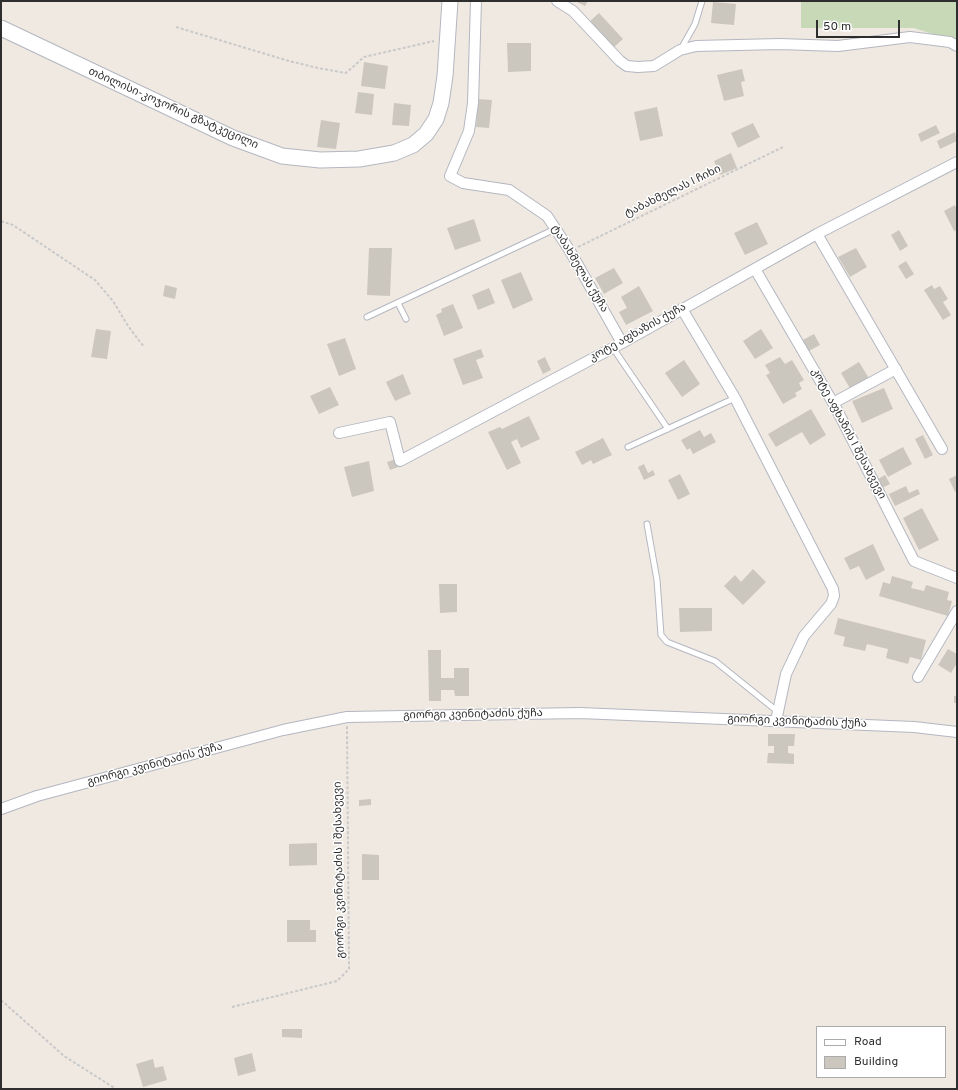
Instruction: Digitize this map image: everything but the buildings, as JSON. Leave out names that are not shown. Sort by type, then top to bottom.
[{"type":"main road","name":"თბილისი-კოჯორის გზატკეცილი","points":[[1,28],[233,138],[282,156],[320,160],[359,159],[394,153],[413,145],[426,134],[436,119],[441,103],[446,76],[450,1]]},
{"type":"street","name":"ტაბახმელას ქუჩა","points":[[476,1],[473,103],[469,131],[450,176],[463,183],[509,190],[547,216],[570,251],[618,345]]},
{"type":"street","points":[[557,1],[573,12],[627,66],[638,68],[654,66],[680,50],[696,46],[780,44],[838,46],[910,37],[950,42],[957,46]]},
{"type":"street","name":"კოტე აფხაზის ქუჩა","points":[[339,433],[390,422],[400,461],[618,345],[817,234],[957,162]]},
{"type":"street","points":[[817,234],[942,449]]},
{"type":"street","name":"კოტე აფხაზის I შესახვევი","points":[[755,269],[833,403],[914,561],[957,578]]},
{"type":"street","points":[[682,309],[735,398],[833,589],[834,596],[831,604],[804,636],[796,650],[786,674],[777,716]]},
{"type":"street","points":[[833,403],[896,369]]},
{"type":"street","points":[[918,678],[957,611]]},
{"type":"street","name":"გიორგი კვინიტაძის ქუჩა","points":[[1,810],[52,792],[284,730],[347,717],[580,713],[777,716],[957,732]]},
{"type":"lane","points":[[680,50],[694,24],[702,1]]},
{"type":"lane","points":[[367,318],[555,229]]},
{"type":"lane","points":[[398,303],[406,319]]},
{"type":"lane","points":[[618,345],[668,429]]},
{"type":"lane","points":[[628,447],[735,398]]},
{"type":"lane","points":[[647,524],[657,580],[661,635],[667,642],[715,662],[777,716]]},
{"type":"path","points":[[176,26],[290,61],[346,73],[364,57],[448,38]]},
{"type":"path","name":"ტაბახმელას I ჩიხი","points":[[570,251],[783,147]]},
{"type":"path","points":[[1,221],[12,225],[95,280],[113,301],[128,326],[144,347]]},
{"type":"path","name":"გიორგი კვინიტაძის I შესახვევი","points":[[232,1007],[337,981],[350,969],[347,717]]},
{"type":"path","points":[[1,1000],[64,1056],[116,1089]]},
{"type":"green space","points":[[801,1],[957,1],[957,42],[914,28],[801,28]]}]
